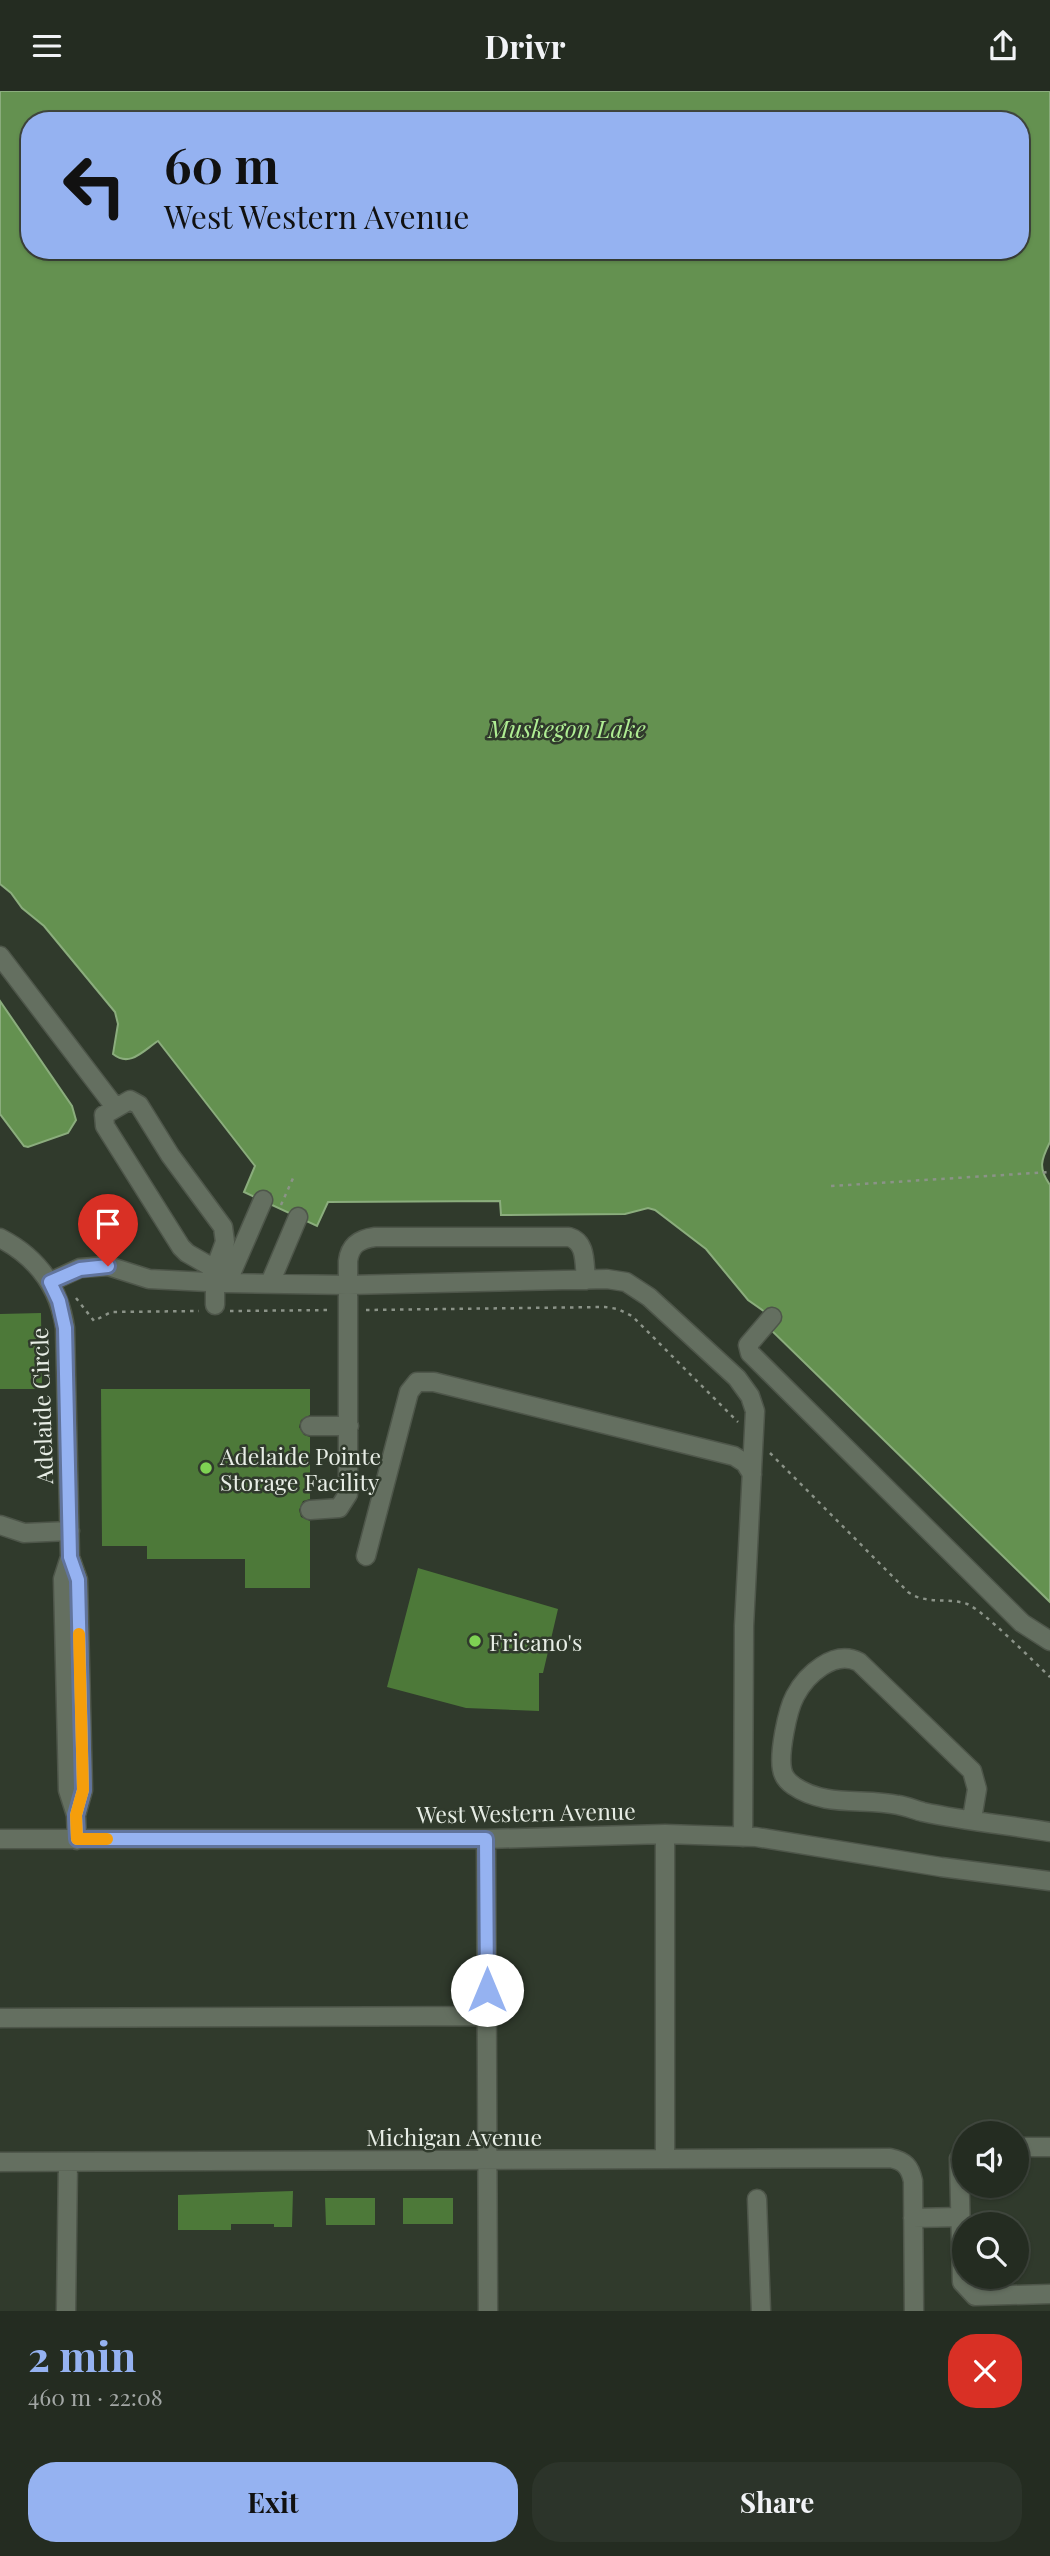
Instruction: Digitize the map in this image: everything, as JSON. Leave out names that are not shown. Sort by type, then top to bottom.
[{"type":"street","points":[[0,956],[115,1107]]},
{"type":"street","points":[[215,1305],[225,1242],[219,1219],[170,1155],[139,1105],[130,1100],[115,1107],[104,1115],[105,1126],[181,1247],[219,1278]]},
{"type":"street","points":[[219,1278],[262,1200]]},
{"type":"street","points":[[270,1283],[299,1217]]},
{"type":"street","points":[[310,1510],[334,1509],[346,1499],[350,1474],[348,1285],[350,1251],[361,1239],[569,1237],[582,1246],[586,1280]]},
{"type":"street","name":"Adelaide Circle","points":[[0,1238],[27,1255],[50,1282],[59,1301],[65,1328],[70,1557],[63,1579],[68,1790],[76,1815],[77,1839]]},
{"type":"street","points":[[50,1282],[80,1269],[108,1266],[149,1279],[219,1278],[270,1283],[348,1285],[617,1280],[635,1287],[737,1378],[750,1396],[755,1411],[744,1626],[743,1837]]},
{"type":"street","points":[[772,1317],[748,1345],[750,1353],[1022,1623],[1050,1641]]},
{"type":"street","points":[[366,1556],[409,1392],[417,1382],[434,1382],[727,1454],[745,1463],[752,1474]]},
{"type":"street","points":[[310,1426],[349,1426]]},
{"type":"street","points":[[0,1525],[24,1533],[70,1531]]},
{"type":"street","points":[[972,1819],[977,1789],[972,1771],[859,1661],[850,1658],[831,1661],[818,1669],[798,1692],[791,1706],[781,1759],[782,1772],[791,1784],[816,1798],[897,1804],[925,1812],[1050,1832]]},
{"type":"street","points":[[665,1834],[665,2159]]},
{"type":"street","name":"West Western Avenue","points":[[0,1839],[486,1839],[665,1834],[756,1837],[941,1867],[1050,1881]]},
{"type":"street","points":[[486,1839],[488,2311]]},
{"type":"street","points":[[0,2018],[487,2016]]},
{"type":"street","points":[[1029,2147],[1050,2147]]},
{"type":"street","name":"Michigan Avenue","points":[[0,2161],[890,2158],[910,2169],[913,2181],[913,2218]]},
{"type":"street","points":[[66,2311],[68,2162]]},
{"type":"street","points":[[757,2199],[761,2311]]},
{"type":"street","points":[[914,2311],[913,2218],[952,2217]]},
{"type":"street","points":[[968,2289],[975,2296],[1050,2294]]},
{"type":"path","points":[[831,1186],[1050,1172]]},
{"type":"path","points":[[279,1208],[294,1175]]},
{"type":"water","name":"Muskegon Lake","points":[[0,91],[1050,91],[1050,1142],[1042,1164],[1050,1185],[1050,1602],[769,1328],[772,1317],[748,1300],[706,1249],[655,1210],[648,1208],[625,1214],[501,1215],[500,1201],[328,1202],[317,1226],[244,1192],[255,1166],[158,1041],[131,1058],[119,1058],[113,1054],[118,1024],[115,1012],[44,926],[22,908],[0,884]]},
{"type":"water","points":[[0,1001],[72,1106],[76,1120],[68,1133],[28,1147],[24,1146],[0,1114]]},
{"type":"building","points":[[41,1313],[42,1389],[0,1389],[0,1314]]},
{"type":"building","name":"Adelaide Pointe Storage Facility","points":[[101,1389],[310,1389],[310,1415],[301,1420],[299,1427],[304,1435],[310,1437],[310,1499],[303,1501],[299,1510],[301,1517],[310,1521],[310,1588],[245,1588],[245,1559],[147,1559],[147,1546],[102,1546]]},
{"type":"building","name":"Fricano's","points":[[418,1568],[558,1609],[543,1673],[539,1673],[539,1711],[466,1708],[387,1687]]},
{"type":"building","points":[[293,2191],[292,2227],[274,2227],[274,2224],[231,2224],[231,2230],[178,2230],[178,2195]]},
{"type":"building","points":[[325,2198],[375,2198],[375,2225],[326,2225]]},
{"type":"building","points":[[403,2198],[453,2198],[453,2224],[403,2224]]},
{"type":"slow traffic","points":[[79,1634],[83,1790],[76,1815],[77,1839],[107,1839]]},
{"type":"place","name":"Adelaide Pointe Storage Facility","points":[[206,1468]]},
{"type":"place","name":"Fricano's","points":[[475,1641]]},
{"type":"route","points":[[108,1266],[71,1271],[50,1282],[59,1301],[65,1328],[70,1557],[78,1580],[83,1790],[76,1815],[77,1839],[486,1839],[487,1990]]}]
